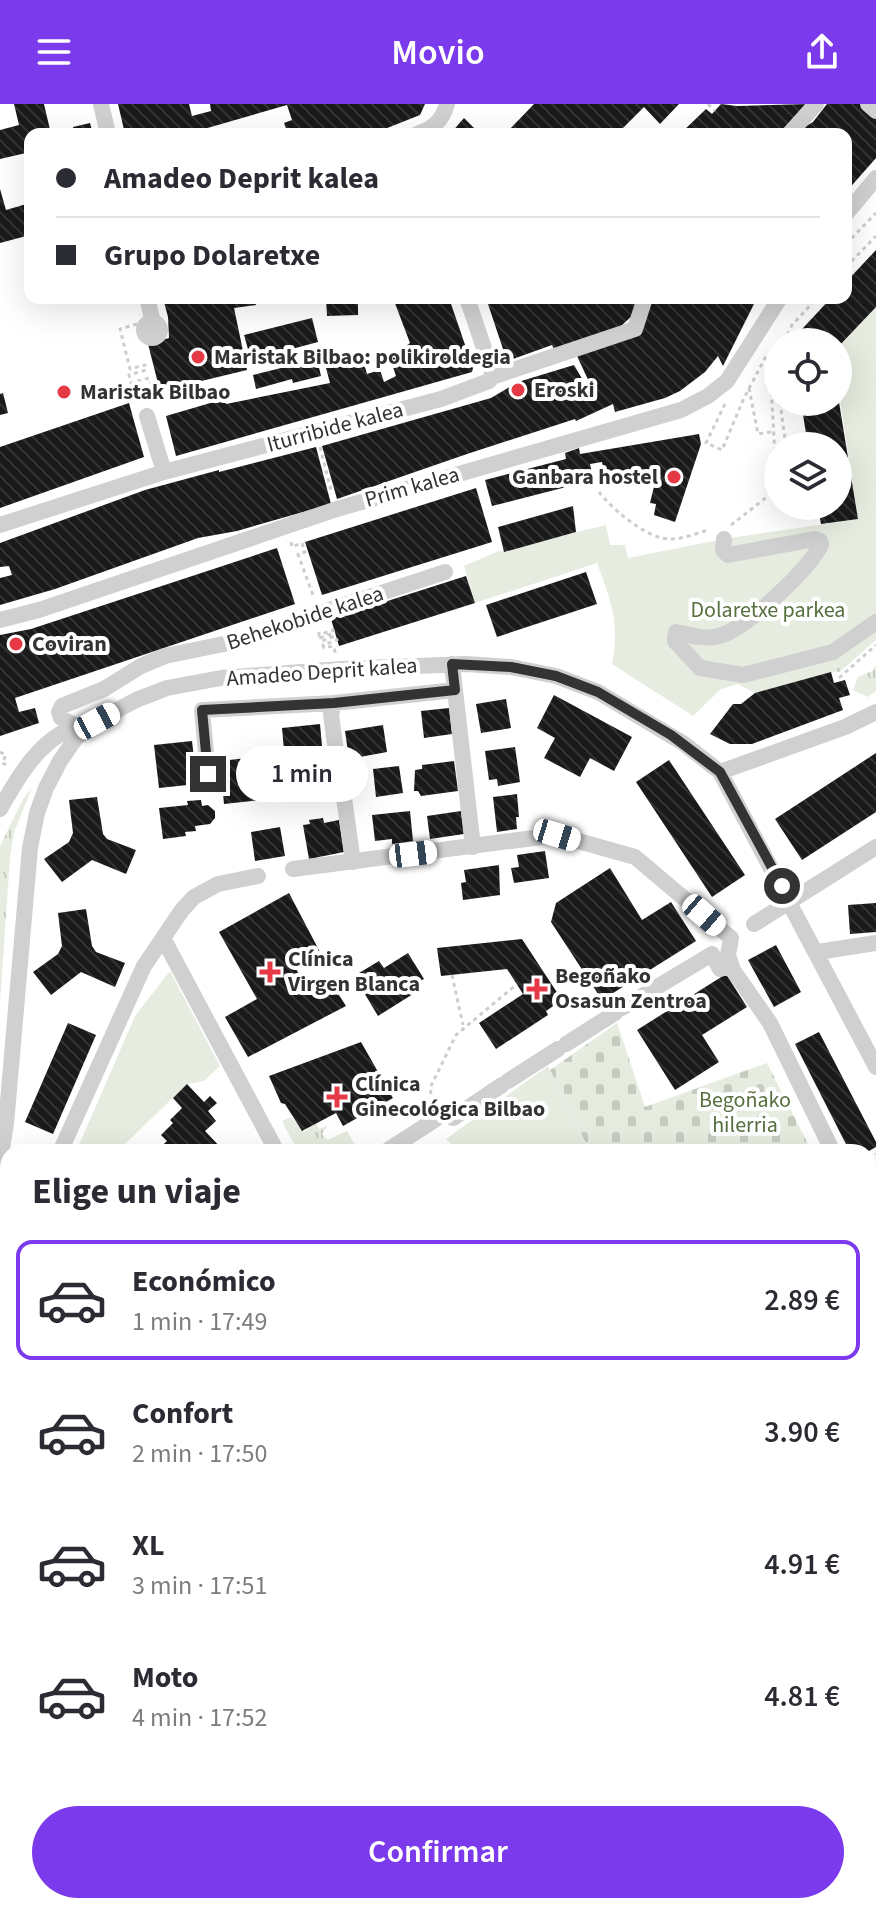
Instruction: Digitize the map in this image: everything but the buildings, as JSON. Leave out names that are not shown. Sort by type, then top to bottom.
[{"type":"street","points":[[101,104],[107,128]]},
{"type":"street","points":[[431,128],[443,119],[447,104]]},
{"type":"street","points":[[794,128],[816,104]]},
{"type":"street","points":[[868,104],[876,111]]},
{"type":"street","points":[[852,207],[876,178]]},
{"type":"street","points":[[148,304],[153,322]]},
{"type":"street","points":[[469,304],[492,377]]},
{"type":"street","name":"Iturribide kalea","points":[[0,525],[164,472],[441,399],[489,381],[492,377],[635,329],[643,304]]},
{"type":"street","name":"Prim kalea","points":[[0,620],[39,610],[337,509],[681,410],[708,396],[727,381],[776,304]]},
{"type":"street","points":[[146,409],[164,472]]},
{"type":"street","points":[[728,532],[723,550],[728,555],[815,539],[821,545],[778,595],[737,629],[714,637],[676,632],[675,641],[700,668],[743,675],[833,652],[876,622]]},
{"type":"street","name":"Behekobide kalea","points":[[76,726],[61,718],[62,706],[104,689],[141,666],[179,653],[253,638],[445,572]]},
{"type":"street","points":[[452,664],[473,847]]},
{"type":"street","name":"Amadeo Deprit kalea","points":[[97,721],[167,688],[221,678],[452,664],[511,667],[556,676],[598,692],[671,735],[720,772],[869,1039],[876,1067]]},
{"type":"street","points":[[208,774],[202,710],[334,703],[455,690]]},
{"type":"street","points":[[334,703],[331,714],[336,752]]},
{"type":"street","points":[[720,772],[845,727],[876,712]]},
{"type":"street","points":[[0,809],[39,750],[76,726],[97,721]]},
{"type":"street","points":[[2,1144],[27,874],[37,813],[53,773],[76,738],[97,721]]},
{"type":"street","points":[[27,766],[45,762],[53,773]]},
{"type":"street","points":[[13,786],[30,777],[53,773]]},
{"type":"street","points":[[342,784],[353,862]]},
{"type":"street","points":[[293,869],[557,835],[635,857],[731,938]]},
{"type":"street","points":[[829,1144],[770,1023],[731,965],[728,955],[731,938],[876,847]]},
{"type":"street","points":[[64,1144],[144,966],[163,938],[194,897],[218,884],[258,876]]},
{"type":"street","points":[[163,938],[273,1144]]},
{"type":"street","points":[[818,952],[876,943]]},
{"type":"street","points":[[413,1144],[712,954],[720,969],[731,965]]},
{"type":"street","points":[[397,1144],[436,1119],[431,1105]]},
{"type":"path","points":[[708,104],[715,111]]},
{"type":"path","points":[[852,238],[876,213]]},
{"type":"path","points":[[852,261],[876,236]]},
{"type":"path","points":[[791,328],[811,304]]},
{"type":"path","points":[[130,327],[120,329],[130,369],[145,365],[146,370],[129,375],[131,383],[149,378],[151,385],[132,390],[134,398],[151,394],[153,400],[146,409]]},
{"type":"path","points":[[730,392],[706,443],[722,450],[764,360]]},
{"type":"path","points":[[749,388],[758,434],[771,431],[771,416]]},
{"type":"path","points":[[319,439],[334,501]]},
{"type":"path","points":[[599,492],[612,509],[654,535],[670,540],[728,532],[764,500]]},
{"type":"path","points":[[292,547],[302,543],[305,552],[298,554],[318,607]]},
{"type":"path","points":[[325,629],[318,632],[319,635],[333,630],[334,633],[320,638],[322,641],[335,636],[337,640],[323,645],[324,648],[333,646]]},
{"type":"path","points":[[840,677],[876,645]]},
{"type":"path","points":[[0,752],[6,755],[2,763],[8,766],[11,759]]},
{"type":"path","points":[[452,975],[464,1026]]},
{"type":"path","points":[[431,1105],[430,1088],[456,1035],[517,984]]},
{"type":"green space","name":"Dolaretxe parkea","points":[[876,307],[876,640],[842,670],[755,693],[738,684],[721,689],[693,716],[612,664],[615,637],[613,612],[597,563],[475,603],[464,566],[497,552],[606,525],[610,545],[625,545],[628,558],[724,539],[858,519],[852,479],[852,432],[845,432],[843,416],[852,416],[852,332]]},
{"type":"green space","points":[[876,665],[876,691],[868,697],[853,690],[858,677],[872,671]]},
{"type":"green space","points":[[32,788],[14,832],[10,858],[0,1002],[0,846],[23,799]]},
{"type":"green space","points":[[170,971],[220,1066],[204,1081],[187,1084],[125,1144],[79,1144],[135,1016]]},
{"type":"green space","name":"Begoñako hilerria","points":[[617,1023],[645,1107],[767,1063],[808,1144],[586,1144],[550,1070]]},
{"type":"green space","points":[[548,1066],[586,1144],[451,1144],[446,1139]]},
{"type":"green space","points":[[291,1117],[304,1132],[316,1123],[319,1129],[328,1125],[322,1134],[327,1140],[347,1131],[354,1144],[294,1144],[282,1121]]},
{"type":"place","name":"Maristak Bilbao: polikiroldegia","points":[[198,357]]},
{"type":"place","name":"Eroski","points":[[518,390]]},
{"type":"place","name":"Maristak Bilbao","points":[[64,392]]},
{"type":"place","name":"Ganbara hostel","points":[[674,477]]},
{"type":"place","name":"Coviran","points":[[16,644]]},
{"type":"place","name":"Clínica Virgen Blanca","points":[[270,972]]},
{"type":"place","name":"Begoñako Osasun Zentroa","points":[[537,989]]},
{"type":"place","name":"Clínica Ginecológica Bilbao","points":[[337,1097]]},
{"type":"route","points":[[208,774],[202,710],[334,703],[455,690],[452,664],[511,667],[556,676],[598,692],[671,735],[720,772],[782,886]]}]
